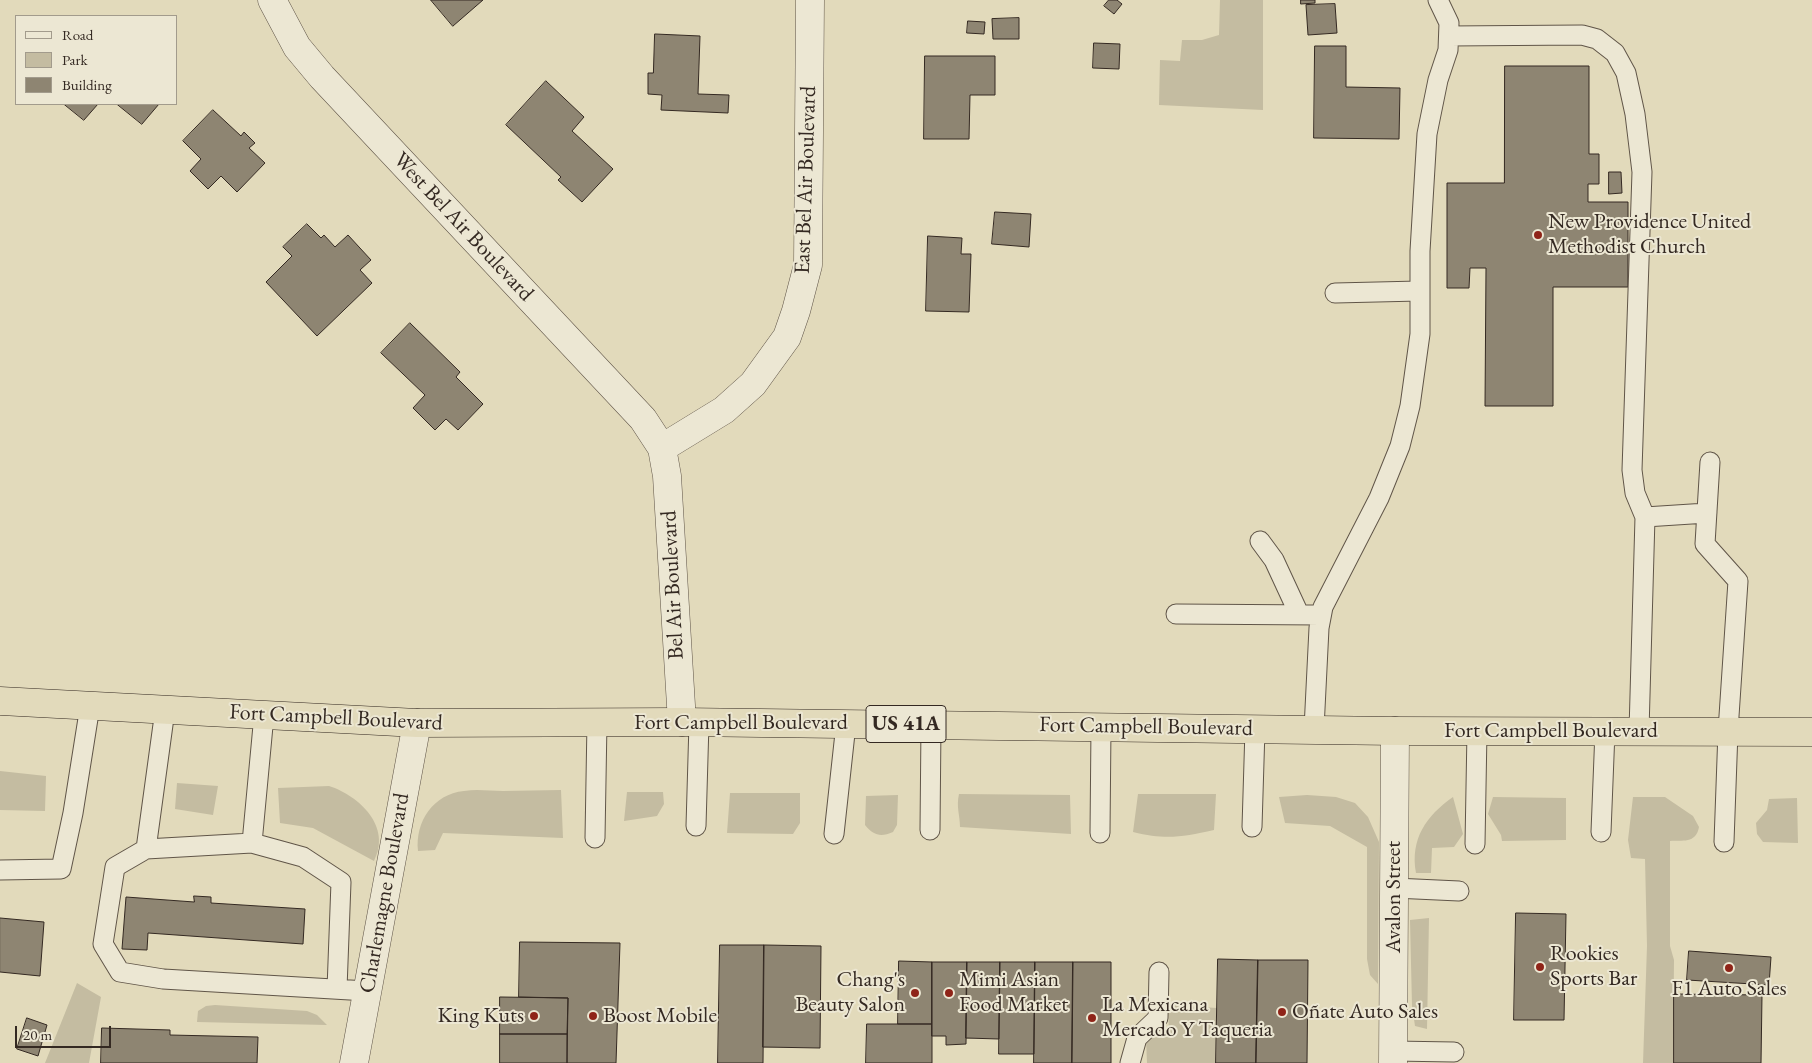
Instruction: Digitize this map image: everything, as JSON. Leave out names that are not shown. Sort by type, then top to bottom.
[{"type":"highway","name":"Fort Campbell Boulevard","points":[[0,701],[417,723],[691,722],[1395,731],[1812,732]]},
{"type":"street","name":"West Bel Air Boulevard","points":[[272,0],[297,48],[309,62],[643,419],[662,448]]},
{"type":"street","name":"East Bel Air Boulevard","points":[[662,448],[724,410],[753,384],[786,337],[796,311],[808,265],[810,0]]},
{"type":"street","name":"Bel Air Boulevard","points":[[662,448],[667,476],[691,722]]},
{"type":"street","name":"Charlemagne Boulevard","points":[[354,1063],[417,723]]},
{"type":"street","name":"Avalon Street","points":[[1393,1057],[1395,731]]},
{"type":"lane","points":[[1314,730],[1323,607],[1379,498],[1400,446],[1410,406],[1420,334],[1419,291],[1427,134],[1438,80],[1448,50],[1449,23],[1438,0]]},
{"type":"lane","points":[[1448,36],[1582,35],[1597,39],[1614,53],[1626,73],[1635,114],[1642,172],[1632,470],[1635,493],[1645,517],[1639,731]]},
{"type":"lane","points":[[1335,293],[1419,291]]},
{"type":"lane","points":[[1710,462],[1705,544],[1738,581],[1728,731],[1724,842]]},
{"type":"lane","points":[[1645,517],[1707,513]]},
{"type":"lane","points":[[1260,541],[1274,560],[1299,614]]},
{"type":"lane","points":[[1176,614],[1321,615]]},
{"type":"lane","points":[[0,870],[61,869],[73,812],[90,706]]},
{"type":"lane","points":[[146,848],[165,710]]},
{"type":"lane","points":[[252,843],[264,715]]},
{"type":"lane","points":[[595,838],[597,722]]},
{"type":"lane","points":[[691,722],[696,826]]},
{"type":"lane","points":[[834,834],[846,724]]},
{"type":"lane","points":[[930,830],[931,725]]},
{"type":"lane","points":[[1100,833],[1101,727]]},
{"type":"lane","points":[[1252,827],[1255,729]]},
{"type":"lane","points":[[1475,844],[1477,731]]},
{"type":"lane","points":[[1601,832],[1605,731]]},
{"type":"lane","points":[[338,989],[341,882],[303,857],[252,843],[146,848],[115,867],[103,944],[120,972],[163,979],[367,992]]},
{"type":"lane","points":[[1394,888],[1458,891]]},
{"type":"lane","points":[[1130,1063],[1137,1038],[1158,1018],[1159,972]]},
{"type":"lane","points":[[1393,1057],[1454,1052]]},
{"type":"green space","points":[[1220,0],[1263,0],[1263,110],[1159,105],[1160,60],[1180,61],[1182,40],[1202,40],[1219,35]]},
{"type":"green space","points":[[0,771],[46,776],[45,811],[0,810]]},
{"type":"green space","points":[[177,783],[218,786],[213,815],[175,809]]},
{"type":"green space","points":[[329,786],[352,797],[370,814],[379,836],[379,848],[374,861],[313,828],[280,823],[278,788]]},
{"type":"green space","points":[[474,790],[561,790],[563,838],[443,833],[435,850],[418,851],[420,830],[428,811],[443,798],[453,793]]},
{"type":"green space","points":[[627,792],[663,792],[664,804],[657,816],[624,821]]},
{"type":"green space","points":[[730,793],[800,793],[800,823],[793,834],[727,833]]},
{"type":"green space","points":[[959,794],[1070,795],[1071,834],[960,827]]},
{"type":"green space","points":[[1138,794],[1216,794],[1214,830],[1174,837],[1133,832]]},
{"type":"green space","points":[[898,795],[897,825],[893,832],[881,835],[871,831],[865,825],[866,796]]},
{"type":"green space","points":[[1307,795],[1336,797],[1355,803],[1368,817],[1379,842],[1378,984],[1370,975],[1367,959],[1367,847],[1330,826],[1285,823],[1279,797]]},
{"type":"green space","points":[[1453,797],[1463,834],[1454,847],[1432,848],[1431,873],[1416,873],[1415,849],[1422,829],[1435,812]]},
{"type":"green space","points":[[1493,797],[1566,798],[1566,840],[1502,841],[1501,835],[1488,814]]},
{"type":"green space","points":[[1633,797],[1665,797],[1693,816],[1699,827],[1692,839],[1670,841],[1670,946],[1674,960],[1673,1063],[1643,1063],[1647,946],[1645,859],[1631,858],[1628,840]]},
{"type":"green space","points":[[1797,798],[1798,843],[1763,842],[1757,834],[1756,823],[1767,810],[1769,799]]},
{"type":"green space","points":[[1429,918],[1427,1029],[1415,1026],[1412,1006],[1410,920]]},
{"type":"green space","points":[[77,983],[101,997],[89,1063],[45,1063]]},
{"type":"green space","points":[[1168,1005],[1217,1008],[1216,1063],[1147,1063],[1146,1039],[1169,1035]]},
{"type":"green space","points":[[206,1006],[307,1011],[317,1015],[327,1025],[197,1022],[198,1011]]},
{"type":"building","points":[[431,0],[483,0],[453,26]]},
{"type":"building","points":[[1109,0],[1117,0],[1122,4],[1114,14],[1104,6]]},
{"type":"building","points":[[1301,0],[1315,0],[1315,3],[1301,4]]},
{"type":"building","points":[[1335,4],[1337,33],[1308,35],[1306,5]]},
{"type":"building","points":[[1019,18],[1019,39],[993,39],[992,19]]},
{"type":"building","points":[[968,21],[985,22],[984,34],[967,33]]},
{"type":"building","points":[[655,34],[700,36],[698,94],[729,95],[728,113],[661,110],[662,95],[648,94],[648,73],[653,73]]},
{"type":"building","points":[[1094,43],[1120,44],[1119,69],[1093,68]]},
{"type":"building","points":[[1315,46],[1346,46],[1346,87],[1400,88],[1399,139],[1314,138]]},
{"type":"building","points":[[925,56],[995,56],[995,95],[970,95],[969,139],[924,139]]},
{"type":"building","name":"New Providence United Methodist Church","points":[[1505,66],[1589,66],[1589,154],[1599,154],[1599,184],[1588,184],[1588,202],[1628,202],[1628,287],[1553,287],[1553,406],[1485,406],[1486,268],[1470,268],[1469,288],[1447,288],[1447,183],[1504,183]]},
{"type":"building","points":[[546,81],[584,117],[572,131],[613,169],[582,202],[558,180],[561,177],[506,125]]},
{"type":"building","points":[[65,105],[97,105],[84,120]]},
{"type":"building","points":[[118,105],[158,105],[142,124]]},
{"type":"building","points":[[213,110],[241,136],[244,132],[255,143],[249,148],[265,163],[237,192],[221,176],[208,189],[190,171],[201,159],[183,141]]},
{"type":"building","points":[[1609,172],[1621,172],[1622,193],[1609,194]]},
{"type":"building","points":[[995,212],[1031,214],[1029,247],[992,244]]},
{"type":"building","points":[[307,224],[321,238],[324,235],[335,247],[348,235],[371,260],[360,270],[372,283],[317,336],[266,282],[292,256],[283,247]]},
{"type":"building","points":[[928,236],[962,238],[961,254],[971,254],[969,312],[926,311]]},
{"type":"building","points":[[410,323],[460,372],[456,377],[483,404],[458,430],[446,419],[435,430],[413,408],[425,395],[381,353]]},
{"type":"building","points":[[194,896],[211,897],[211,903],[305,909],[303,944],[148,933],[147,950],[122,949],[126,897],[194,902]]},
{"type":"building","name":"Rookies Sports Bar","points":[[1516,913],[1566,914],[1564,1020],[1514,1020]]},
{"type":"building","points":[[0,918],[44,922],[40,976],[0,972]]},
{"type":"building","name":"Boost Mobile","points":[[520,942],[620,943],[616,1063],[567,1063],[568,998],[519,997]]},
{"type":"building","points":[[720,945],[764,945],[763,1063],[718,1063]]},
{"type":"building","points":[[764,945],[821,946],[820,1048],[763,1047]]},
{"type":"building","name":"F1 Auto Sales","points":[[1689,951],[1771,957],[1769,985],[1687,980]]},
{"type":"building","points":[[1218,959],[1258,960],[1256,1063],[1216,1063]]},
{"type":"building","name":"Oñate Auto Sales","points":[[1258,960],[1308,960],[1307,1063],[1256,1063]]},
{"type":"building","name":"Chang's Beauty Salon","points":[[899,961],[932,962],[932,1024],[898,1024]]},
{"type":"building","name":"Mimi Asian Food Market","points":[[932,962],[967,962],[966,1044],[946,1045],[946,1036],[932,1036]]},
{"type":"building","points":[[967,962],[1000,962],[999,1039],[966,1038]]},
{"type":"building","points":[[1000,962],[1035,962],[1034,1054],[999,1054]]},
{"type":"building","points":[[1035,962],[1073,962],[1072,1063],[1034,1063]]},
{"type":"building","name":"La Mexicana Mercado Y Taqueria","points":[[1073,962],[1111,962],[1111,1063],[1072,1063]]},
{"type":"building","points":[[1674,994],[1762,995],[1761,1063],[1674,1063]]},
{"type":"building","name":"King Kuts","points":[[500,997],[568,998],[567,1034],[500,1034]]},
{"type":"building","points":[[27,1018],[47,1025],[38,1056],[17,1049]]},
{"type":"building","points":[[867,1024],[932,1024],[932,1063],[866,1063]]},
{"type":"building","points":[[102,1028],[170,1030],[170,1035],[258,1037],[257,1063],[101,1063]]},
{"type":"building","points":[[500,1034],[567,1034],[567,1063],[500,1063]]},
{"type":"place","name":"New Providence United Methodist Church","points":[[1538,235]]},
{"type":"place","name":"Rookies Sports Bar","points":[[1540,967]]},
{"type":"place","name":"F1 Auto Sales","points":[[1729,968]]},
{"type":"place","name":"Chang's Beauty Salon","points":[[915,993]]},
{"type":"place","name":"Mimi Asian Food Market","points":[[949,993]]},
{"type":"place","name":"Oñate Auto Sales","points":[[1282,1012]]},
{"type":"place","name":"King Kuts","points":[[534,1016]]},
{"type":"place","name":"Boost Mobile","points":[[593,1016]]},
{"type":"place","name":"La Mexicana Mercado Y Taqueria","points":[[1092,1018]]}]
